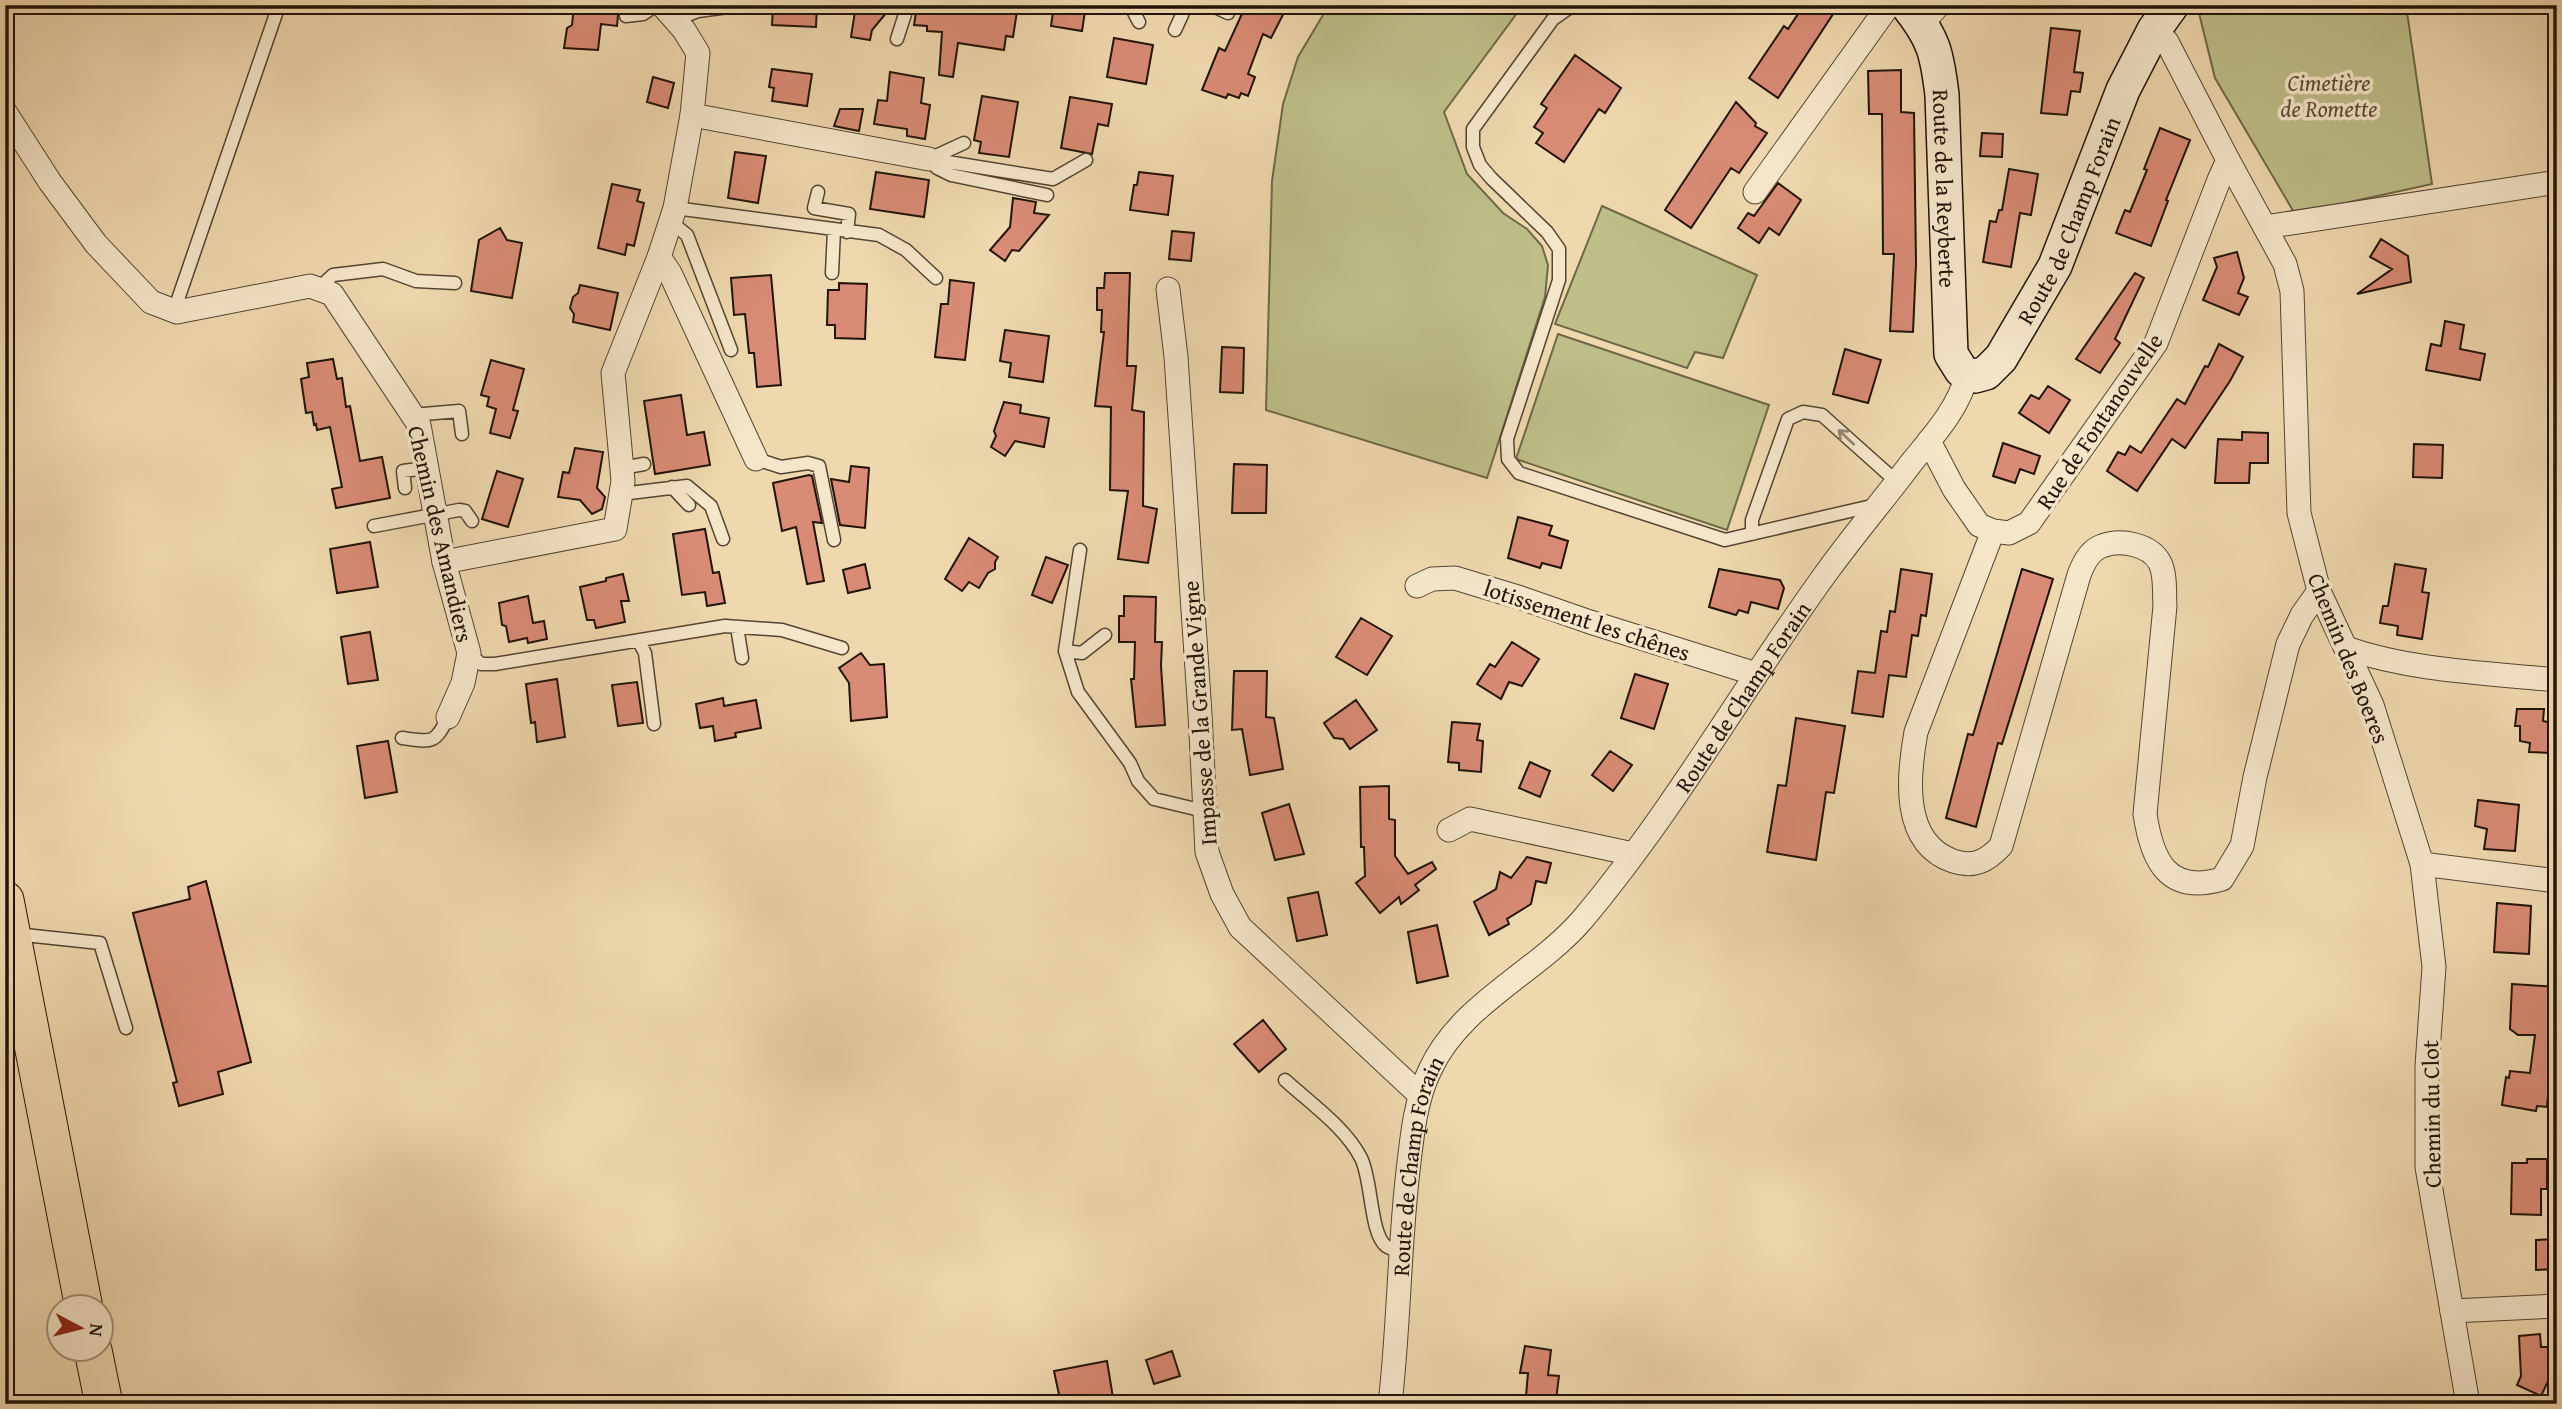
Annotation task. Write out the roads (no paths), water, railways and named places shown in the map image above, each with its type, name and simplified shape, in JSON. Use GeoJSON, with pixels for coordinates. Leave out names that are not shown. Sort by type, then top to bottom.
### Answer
{"type":"FeatureCollection","features":[{"type":"Feature","properties":{"kind":"main road","name":"Route de la Reyberte"},"geometry":{"type":"LineString","coordinates":[[1923,11],[1934,46],[1942,95],[1951,354],[1956,365],[1967,375]]}},
{"type":"Feature","properties":{"kind":"main road","name":"Route de Champ Forain"},"geometry":{"type":"LineString","coordinates":[[1967,375],[1982,375],[1993,366],[2038,298],[2068,233],[2123,90],[2163,18]]}},
{"type":"Feature","properties":{"kind":"main road"},"geometry":{"type":"LineString","coordinates":[[9,917],[82,1294]]}},
{"type":"Feature","properties":{"kind":"main road"},"geometry":{"type":"LineString","coordinates":[[96,1364],[104,1404]]}},
{"type":"Feature","properties":{"kind":"street"},"geometry":{"type":"LineString","coordinates":[[1755,192],[1889,5]]}},
{"type":"Feature","properties":{"kind":"street"},"geometry":{"type":"LineString","coordinates":[[444,562],[615,529],[621,494],[633,466],[613,373],[673,215],[692,115],[698,53],[684,30],[668,13]]}},
{"type":"Feature","properties":{"kind":"street"},"geometry":{"type":"LineString","coordinates":[[2163,18],[2167,42],[2228,160]]}},
{"type":"Feature","properties":{"kind":"street"},"geometry":{"type":"LineString","coordinates":[[5,113],[50,182],[96,244],[152,302],[174,311],[310,286],[318,289]]}},
{"type":"Feature","properties":{"kind":"street"},"geometry":{"type":"LineString","coordinates":[[692,115],[929,159]]}},
{"type":"Feature","properties":{"kind":"street","name":"Chemin des Boeres"},"geometry":{"type":"LineString","coordinates":[[2228,160],[2285,264],[2292,291],[2299,513],[2319,591],[2372,705],[2422,864]]}},
{"type":"Feature","properties":{"kind":"street","name":"Rue de Fontanouvelle"},"geometry":{"type":"LineString","coordinates":[[1993,531],[2009,533],[2029,523],[2155,343],[2228,160]]}},
{"type":"Feature","properties":{"kind":"street"},"geometry":{"type":"LineString","coordinates":[[2265,227],[2557,182]]}},
{"type":"Feature","properties":{"kind":"street"},"geometry":{"type":"LineString","coordinates":[[659,257],[670,273],[756,459]]}},
{"type":"Feature","properties":{"kind":"street","name":"Chemin des Amandiers"},"geometry":{"type":"LineString","coordinates":[[318,289],[332,294],[419,425],[444,562],[469,653],[463,683],[448,716]]}},
{"type":"Feature","properties":{"kind":"street","name":"Impasse de la Grande Vigne"},"geometry":{"type":"LineString","coordinates":[[1168,289],[1176,357],[1207,852],[1222,894],[1240,926],[1420,1095]]}},
{"type":"Feature","properties":{"kind":"street","name":"Route de Champ Forain"},"geometry":{"type":"LineString","coordinates":[[1390,1404],[1413,1129],[1420,1095],[1430,1068],[1450,1038],[1477,1010],[1580,922],[1633,854],[1832,565],[1929,441],[1962,394],[1967,375]]}},
{"type":"Feature","properties":{"kind":"street"},"geometry":{"type":"LineString","coordinates":[[1929,441],[1954,489],[1979,525],[1993,531],[1916,732],[1911,757],[1910,796],[1916,823],[1924,841],[1940,856],[1957,863],[1975,864],[1989,859],[2001,846],[2085,559],[2100,546],[2128,544],[2151,552],[2161,564],[2164,582],[2165,606],[2145,814],[2149,841],[2157,861],[2169,873],[2190,883],[2207,883],[2222,879],[2242,846],[2255,777],[2288,644],[2302,615],[2319,591]]}},
{"type":"Feature","properties":{"kind":"street","name":"lotissement les chênes"},"geometry":{"type":"LineString","coordinates":[[1417,586],[1432,579],[1455,578],[1756,674]]}},
{"type":"Feature","properties":{"kind":"street"},"geometry":{"type":"LineString","coordinates":[[2346,648],[2372,657],[2455,670],[2557,680]]}},
{"type":"Feature","properties":{"kind":"street"},"geometry":{"type":"LineString","coordinates":[[1449,830],[1470,819],[1633,854]]}},
{"type":"Feature","properties":{"kind":"street"},"geometry":{"type":"LineString","coordinates":[[2422,864],[2556,880],[2557,873]]}},
{"type":"Feature","properties":{"kind":"street","name":"Chemin du Clot"},"geometry":{"type":"LineString","coordinates":[[2422,864],[2434,967],[2427,1066],[2427,1167],[2468,1404]]}},
{"type":"Feature","properties":{"kind":"street"},"geometry":{"type":"LineString","coordinates":[[2452,1311],[2557,1306]]}},
{"type":"Feature","properties":{"kind":"lane"},"geometry":{"type":"LineString","coordinates":[[174,311],[279,5]]}},
{"type":"Feature","properties":{"kind":"lane"},"geometry":{"type":"LineString","coordinates":[[626,16],[643,15],[656,5]]}},
{"type":"Feature","properties":{"kind":"lane"},"geometry":{"type":"LineString","coordinates":[[668,13],[743,5]]}},
{"type":"Feature","properties":{"kind":"lane"},"geometry":{"type":"LineString","coordinates":[[897,39],[908,5]]}},
{"type":"Feature","properties":{"kind":"lane"},"geometry":{"type":"LineString","coordinates":[[1130,5],[1139,22]]}},
{"type":"Feature","properties":{"kind":"lane"},"geometry":{"type":"LineString","coordinates":[[1175,30],[1183,5]]}},
{"type":"Feature","properties":{"kind":"lane"},"geometry":{"type":"LineString","coordinates":[[1211,5],[1228,13]]}},
{"type":"Feature","properties":{"kind":"lane"},"geometry":{"type":"LineString","coordinates":[[1570,7],[1553,19],[1473,129],[1473,147],[1480,165],[1547,232],[1559,249],[1559,280],[1507,439],[1508,458],[1520,473],[1725,540],[1880,504]]}},
{"type":"Feature","properties":{"kind":"lane"},"geometry":{"type":"LineString","coordinates":[[929,159],[964,143]]}},
{"type":"Feature","properties":{"kind":"lane"},"geometry":{"type":"LineString","coordinates":[[929,159],[1053,179],[1086,160]]}},
{"type":"Feature","properties":{"kind":"lane"},"geometry":{"type":"LineString","coordinates":[[929,159],[937,168],[951,175],[1047,195]]}},
{"type":"Feature","properties":{"kind":"lane"},"geometry":{"type":"LineString","coordinates":[[818,192],[814,208],[849,214],[841,231],[832,274]]}},
{"type":"Feature","properties":{"kind":"lane"},"geometry":{"type":"LineString","coordinates":[[673,215],[879,235],[906,250],[936,278]]}},
{"type":"Feature","properties":{"kind":"lane"},"geometry":{"type":"LineString","coordinates":[[673,215],[687,235],[731,350]]}},
{"type":"Feature","properties":{"kind":"lane"},"geometry":{"type":"LineString","coordinates":[[318,289],[333,275],[383,269],[416,281],[455,283]]}},
{"type":"Feature","properties":{"kind":"lane"},"geometry":{"type":"LineString","coordinates":[[412,415],[459,411],[462,434]]}},
{"type":"Feature","properties":{"kind":"lane"},"geometry":{"type":"LineString","coordinates":[[1752,534],[1752,520],[1788,419],[1802,412],[1822,415],[1897,482]]}},
{"type":"Feature","properties":{"kind":"lane"},"geometry":{"type":"LineString","coordinates":[[756,459],[781,467],[808,463],[819,466],[834,540]]}},
{"type":"Feature","properties":{"kind":"lane"},"geometry":{"type":"LineString","coordinates":[[405,488],[403,471],[427,468]]}},
{"type":"Feature","properties":{"kind":"lane"},"geometry":{"type":"LineString","coordinates":[[621,494],[687,485],[711,506],[723,539]]}},
{"type":"Feature","properties":{"kind":"lane"},"geometry":{"type":"LineString","coordinates":[[673,487],[689,505]]}},
{"type":"Feature","properties":{"kind":"lane"},"geometry":{"type":"LineString","coordinates":[[374,526],[465,511],[472,522]]}},
{"type":"Feature","properties":{"kind":"lane"},"geometry":{"type":"LineString","coordinates":[[1080,550],[1065,651],[1077,692],[1130,763],[1138,781],[1154,799],[1204,811]]}},
{"type":"Feature","properties":{"kind":"lane"},"geometry":{"type":"LineString","coordinates":[[469,653],[481,664],[495,664],[725,626],[782,630],[842,648]]}},
{"type":"Feature","properties":{"kind":"lane"},"geometry":{"type":"LineString","coordinates":[[737,627],[742,658]]}},
{"type":"Feature","properties":{"kind":"lane"},"geometry":{"type":"LineString","coordinates":[[1065,651],[1082,653],[1105,635]]}},
{"type":"Feature","properties":{"kind":"lane"},"geometry":{"type":"LineString","coordinates":[[639,642],[645,653],[653,724]]}},
{"type":"Feature","properties":{"kind":"lane"},"geometry":{"type":"LineString","coordinates":[[402,738],[429,741],[439,736],[448,716]]}},
{"type":"Feature","properties":{"kind":"lane"},"geometry":{"type":"LineString","coordinates":[[9,917],[100,943],[126,1028]]}},
{"type":"Feature","properties":{"kind":"lane"},"geometry":{"type":"LineString","coordinates":[[1285,1080],[1342,1133],[1361,1157],[1369,1181],[1378,1233],[1385,1246],[1401,1252]]}},
{"type":"Feature","properties":{"kind":"park label","name":"Cimetière de Romette"},"geometry":{"type":"Point","coordinates":[2329,95]}}]}
